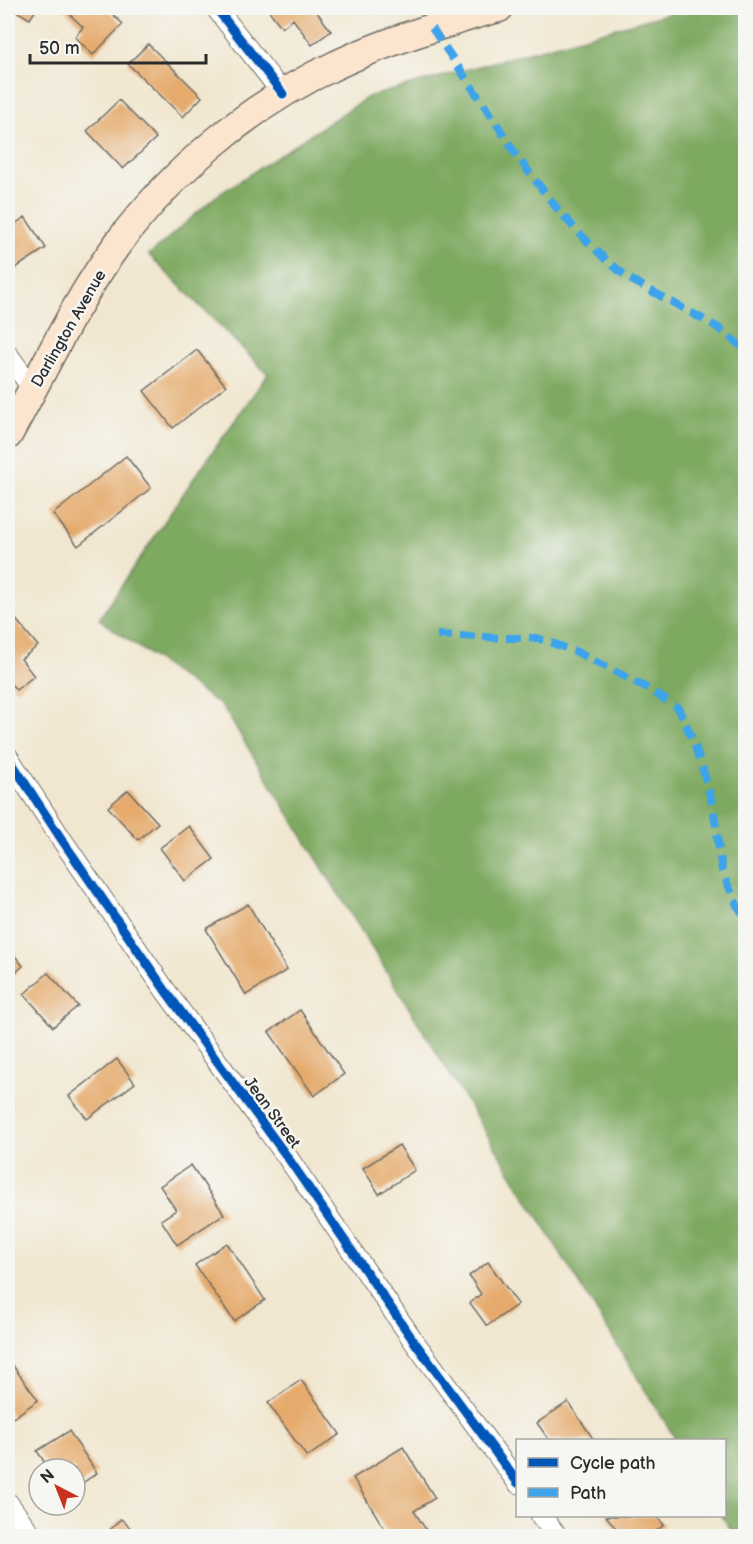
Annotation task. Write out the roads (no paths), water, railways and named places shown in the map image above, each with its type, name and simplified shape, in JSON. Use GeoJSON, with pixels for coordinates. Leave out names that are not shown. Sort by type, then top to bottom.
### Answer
{"type":"FeatureCollection","features":[{"type":"Feature","properties":{"kind":"main road","name":"Darlington Avenue"},"geometry":{"type":"LineString","coordinates":[[8,435],[84,293],[126,234],[160,194],[205,151],[254,112],[335,65],[393,41],[499,8]]}},
{"type":"Feature","properties":{"kind":"street"},"geometry":{"type":"LineString","coordinates":[[216,8],[283,94]]}},
{"type":"Feature","properties":{"kind":"street"},"geometry":{"type":"LineString","coordinates":[[8,356],[33,389]]}},
{"type":"Feature","properties":{"kind":"street","name":"Jean Street"},"geometry":{"type":"LineString","coordinates":[[8,757],[165,990],[288,1158],[413,1340],[516,1480]]}},
{"type":"Feature","properties":{"kind":"street"},"geometry":{"type":"LineString","coordinates":[[8,1503],[32,1536]]}},
{"type":"Feature","properties":{"kind":"street"},"geometry":{"type":"LineString","coordinates":[[543,1517],[557,1536]]}}]}
